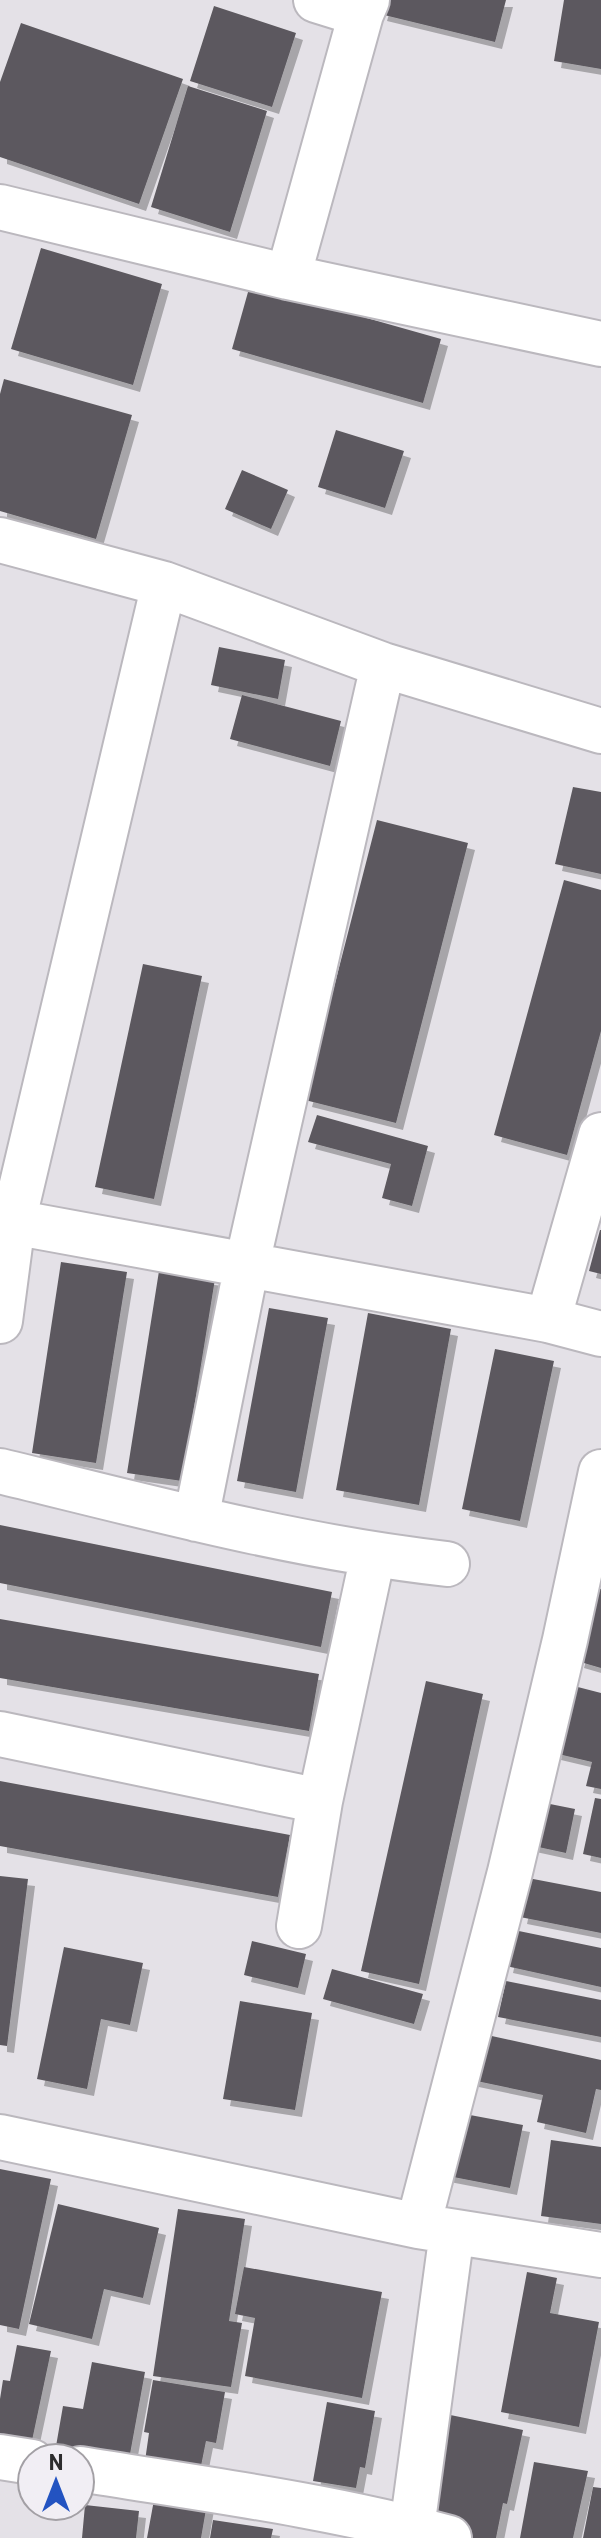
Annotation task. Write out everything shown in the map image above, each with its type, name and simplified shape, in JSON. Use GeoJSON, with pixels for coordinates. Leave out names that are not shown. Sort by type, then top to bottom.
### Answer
{"type":"FeatureCollection","features":[{"type":"Feature","properties":{"kind":"street"},"geometry":{"type":"LineString","coordinates":[[288,277],[364,7],[316,0]]}},
{"type":"Feature","properties":{"kind":"street"},"geometry":{"type":"LineString","coordinates":[[0,207],[288,277],[601,344]]}},
{"type":"Feature","properties":{"kind":"street"},"geometry":{"type":"LineString","coordinates":[[0,540],[164,584],[383,665],[601,731]]}},
{"type":"Feature","properties":{"kind":"street"},"geometry":{"type":"LineString","coordinates":[[0,1321],[13,1222],[164,584]]}},
{"type":"Feature","properties":{"kind":"street"},"geometry":{"type":"LineString","coordinates":[[196,1519],[247,1264],[383,665]]}},
{"type":"Feature","properties":{"kind":"street"},"geometry":{"type":"LineString","coordinates":[[548,1320],[601,1135]]}},
{"type":"Feature","properties":{"kind":"street"},"geometry":{"type":"LineString","coordinates":[[13,1222],[548,1320],[601,1334]]}},
{"type":"Feature","properties":{"kind":"street"},"geometry":{"type":"LineString","coordinates":[[0,1471],[196,1519],[373,1555],[447,1564]]}},
{"type":"Feature","properties":{"kind":"street"},"geometry":{"type":"LineString","coordinates":[[96,2472],[262,2498],[430,2533],[435,2229],[514,1856],[601,1472]]}},
{"type":"Feature","properties":{"kind":"street"},"geometry":{"type":"LineString","coordinates":[[299,1926],[320,1801],[373,1555]]}},
{"type":"Feature","properties":{"kind":"street"},"geometry":{"type":"LineString","coordinates":[[0,1734],[320,1801]]}},
{"type":"Feature","properties":{"kind":"street"},"geometry":{"type":"LineString","coordinates":[[0,2137],[435,2229],[601,2255]]}},
{"type":"Feature","properties":{"kind":"building"},"geometry":{"type":"Polygon","coordinates":[[[384,0],[506,0],[495,42],[380,14],[384,0]]]}},
{"type":"Feature","properties":{"kind":"building"},"geometry":{"type":"Polygon","coordinates":[[[564,0],[601,0],[601,69],[554,61],[564,0]]]}},
{"type":"Feature","properties":{"kind":"building"},"geometry":{"type":"Polygon","coordinates":[[[214,6],[296,33],[272,107],[190,81],[214,6]]]}},
{"type":"Feature","properties":{"kind":"building"},"geometry":{"type":"Polygon","coordinates":[[[21,23],[183,79],[139,204],[0,157],[0,82],[21,23]]]}},
{"type":"Feature","properties":{"kind":"building"},"geometry":{"type":"Polygon","coordinates":[[[188,86],[267,111],[230,232],[151,207],[188,86]]]}},
{"type":"Feature","properties":{"kind":"building"},"geometry":{"type":"Polygon","coordinates":[[[41,248],[162,284],[133,385],[11,349],[41,248]]]}},
{"type":"Feature","properties":{"kind":"building"},"geometry":{"type":"Polygon","coordinates":[[[250,285],[441,339],[423,403],[232,349],[250,285]]]}},
{"type":"Feature","properties":{"kind":"building"},"geometry":{"type":"Polygon","coordinates":[[[4,379],[132,415],[96,539],[0,511],[0,394],[4,379]]]}},
{"type":"Feature","properties":{"kind":"building"},"geometry":{"type":"Polygon","coordinates":[[[336,430],[404,451],[385,508],[318,487],[336,430]]]}},
{"type":"Feature","properties":{"kind":"building"},"geometry":{"type":"Polygon","coordinates":[[[242,470],[288,490],[271,529],[225,509],[242,470]]]}},
{"type":"Feature","properties":{"kind":"building"},"geometry":{"type":"Polygon","coordinates":[[[219,647],[285,660],[278,699],[211,685],[219,647]]]}},
{"type":"Feature","properties":{"kind":"building"},"geometry":{"type":"Polygon","coordinates":[[[242,695],[341,721],[330,766],[230,739],[242,695]]]}},
{"type":"Feature","properties":{"kind":"building"},"geometry":{"type":"Polygon","coordinates":[[[573,787],[601,792],[601,874],[555,864],[573,787]]]}},
{"type":"Feature","properties":{"kind":"building"},"geometry":{"type":"Polygon","coordinates":[[[377,820],[468,843],[396,1123],[305,1100],[377,820]]]}},
{"type":"Feature","properties":{"kind":"building"},"geometry":{"type":"Polygon","coordinates":[[[564,880],[601,890],[601,1031],[567,1155],[494,1135],[564,880]]]}},
{"type":"Feature","properties":{"kind":"building"},"geometry":{"type":"Polygon","coordinates":[[[143,964],[202,976],[154,1199],[95,1187],[143,964]]]}},
{"type":"Feature","properties":{"kind":"building"},"geometry":{"type":"Polygon","coordinates":[[[317,1115],[428,1146],[412,1206],[382,1198],[391,1164],[308,1142],[317,1115]]]}},
{"type":"Feature","properties":{"kind":"building"},"geometry":{"type":"Polygon","coordinates":[[[601,1230],[601,1274],[589,1271],[601,1230]]]}},
{"type":"Feature","properties":{"kind":"building"},"geometry":{"type":"Polygon","coordinates":[[[61,1262],[127,1272],[96,1463],[32,1453],[61,1262]]]}},
{"type":"Feature","properties":{"kind":"building"},"geometry":{"type":"Polygon","coordinates":[[[159,1271],[215,1279],[182,1481],[127,1473],[159,1271]]]}},
{"type":"Feature","properties":{"kind":"building"},"geometry":{"type":"Polygon","coordinates":[[[269,1308],[328,1318],[296,1492],[237,1481],[269,1308]]]}},
{"type":"Feature","properties":{"kind":"building"},"geometry":{"type":"Polygon","coordinates":[[[368,1313],[451,1329],[419,1505],[336,1490],[368,1313]]]}},
{"type":"Feature","properties":{"kind":"building"},"geometry":{"type":"Polygon","coordinates":[[[495,1349],[554,1361],[520,1521],[462,1509],[495,1349]]]}},
{"type":"Feature","properties":{"kind":"building"},"geometry":{"type":"Polygon","coordinates":[[[0,1525],[332,1592],[321,1647],[0,1583],[0,1525]]]}},
{"type":"Feature","properties":{"kind":"building"},"geometry":{"type":"Polygon","coordinates":[[[597,1588],[601,1589],[601,1668],[577,1661],[597,1588]]]}},
{"type":"Feature","properties":{"kind":"building"},"geometry":{"type":"Polygon","coordinates":[[[0,1619],[319,1674],[309,1731],[0,1678],[0,1619]]]}},
{"type":"Feature","properties":{"kind":"building"},"geometry":{"type":"Polygon","coordinates":[[[426,1681],[483,1694],[419,1984],[361,1971],[426,1681]]]}},
{"type":"Feature","properties":{"kind":"building"},"geometry":{"type":"Polygon","coordinates":[[[570,1685],[601,1693],[601,1789],[586,1786],[592,1762],[554,1753],[570,1685]]]}},
{"type":"Feature","properties":{"kind":"building"},"geometry":{"type":"Polygon","coordinates":[[[0,1781],[290,1835],[278,1897],[0,1846],[0,1781]]]}},
{"type":"Feature","properties":{"kind":"building"},"geometry":{"type":"Polygon","coordinates":[[[515,1797],[575,1809],[566,1853],[506,1840],[515,1797]]]}},
{"type":"Feature","properties":{"kind":"building"},"geometry":{"type":"Polygon","coordinates":[[[595,1798],[601,1799],[601,1858],[583,1854],[595,1798]]]}},
{"type":"Feature","properties":{"kind":"building"},"geometry":{"type":"Polygon","coordinates":[[[0,1876],[28,1879],[7,2046],[0,2045],[0,1876]]]}},
{"type":"Feature","properties":{"kind":"building"},"geometry":{"type":"Polygon","coordinates":[[[528,1878],[601,1892],[601,1933],[520,1917],[528,1878]]]}},
{"type":"Feature","properties":{"kind":"building"},"geometry":{"type":"Polygon","coordinates":[[[514,1930],[601,1948],[601,1987],[506,1966],[514,1930]]]}},
{"type":"Feature","properties":{"kind":"building"},"geometry":{"type":"Polygon","coordinates":[[[252,1941],[306,1954],[298,1988],[244,1975],[252,1941]]]}},
{"type":"Feature","properties":{"kind":"building"},"geometry":{"type":"Polygon","coordinates":[[[64,1947],[143,1963],[130,2025],[101,2019],[87,2089],[37,2079],[64,1947]]]}},
{"type":"Feature","properties":{"kind":"building"},"geometry":{"type":"Polygon","coordinates":[[[332,1969],[423,1994],[414,2024],[323,1999],[332,1969]]]}},
{"type":"Feature","properties":{"kind":"building"},"geometry":{"type":"Polygon","coordinates":[[[506,1981],[601,2000],[601,2037],[498,2017],[506,1981]]]}},
{"type":"Feature","properties":{"kind":"building"},"geometry":{"type":"Polygon","coordinates":[[[240,2001],[312,2013],[295,2110],[223,2099],[240,2001]]]}},
{"type":"Feature","properties":{"kind":"building"},"geometry":{"type":"Polygon","coordinates":[[[478,2033],[601,2060],[601,2090],[596,2089],[586,2133],[537,2122],[543,2095],[467,2079],[478,2033]]]}},
{"type":"Feature","properties":{"kind":"building"},"geometry":{"type":"Polygon","coordinates":[[[454,2112],[523,2125],[510,2188],[443,2175],[454,2112]]]}},
{"type":"Feature","properties":{"kind":"building"},"geometry":{"type":"Polygon","coordinates":[[[551,2140],[601,2147],[601,2224],[541,2216],[551,2140]]]}},
{"type":"Feature","properties":{"kind":"building"},"geometry":{"type":"Polygon","coordinates":[[[0,2169],[51,2179],[19,2329],[0,2325],[0,2169]]]}},
{"type":"Feature","properties":{"kind":"building"},"geometry":{"type":"Polygon","coordinates":[[[58,2204],[159,2228],[143,2298],[104,2289],[92,2339],[29,2324],[58,2204]]]}},
{"type":"Feature","properties":{"kind":"building"},"geometry":{"type":"Polygon","coordinates":[[[178,2209],[245,2219],[229,2321],[242,2323],[231,2387],[153,2376],[178,2209]]]}},
{"type":"Feature","properties":{"kind":"building"},"geometry":{"type":"Polygon","coordinates":[[[244,2267],[382,2292],[362,2398],[245,2376],[255,2318],[235,2314],[244,2267]]]}},
{"type":"Feature","properties":{"kind":"building"},"geometry":{"type":"Polygon","coordinates":[[[527,2272],[557,2278],[550,2313],[599,2322],[579,2427],[501,2412],[527,2272]]]}},
{"type":"Feature","properties":{"kind":"building"},"geometry":{"type":"Polygon","coordinates":[[[17,2345],[51,2351],[32,2442],[16,2442],[16,2448],[0,2445],[0,2399],[3,2380],[10,2381],[17,2345]]]}},
{"type":"Feature","properties":{"kind":"building"},"geometry":{"type":"Polygon","coordinates":[[[92,2362],[145,2372],[128,2465],[96,2459],[96,2442],[57,2442],[63,2406],[83,2409],[92,2362]]]}},
{"type":"Feature","properties":{"kind":"building"},"geometry":{"type":"Polygon","coordinates":[[[153,2380],[225,2392],[216,2443],[206,2441],[200,2471],[145,2461],[149,2433],[144,2432],[153,2380]]]}},
{"type":"Feature","properties":{"kind":"building"},"geometry":{"type":"Polygon","coordinates":[[[327,2402],[375,2411],[365,2468],[360,2467],[356,2488],[313,2481],[327,2402]]]}},
{"type":"Feature","properties":{"kind":"building"},"geometry":{"type":"Polygon","coordinates":[[[426,2410],[523,2430],[507,2504],[503,2503],[496,2538],[443,2538],[407,2530],[426,2410]]]}},
{"type":"Feature","properties":{"kind":"building"},"geometry":{"type":"Polygon","coordinates":[[[534,2462],[588,2471],[573,2538],[520,2538],[534,2462]]]}},
{"type":"Feature","properties":{"kind":"building"},"geometry":{"type":"Polygon","coordinates":[[[593,2487],[601,2488],[601,2538],[583,2538],[593,2487]]]}},
{"type":"Feature","properties":{"kind":"building"},"geometry":{"type":"Polygon","coordinates":[[[156,2489],[208,2498],[201,2538],[147,2538],[156,2489]]]}},
{"type":"Feature","properties":{"kind":"building"},"geometry":{"type":"Polygon","coordinates":[[[96,2506],[139,2511],[136,2538],[82,2538],[83,2522],[96,2522],[96,2506]]]}},
{"type":"Feature","properties":{"kind":"building"},"geometry":{"type":"Polygon","coordinates":[[[213,2520],[273,2529],[271,2538],[210,2538],[213,2520]]]}}]}
